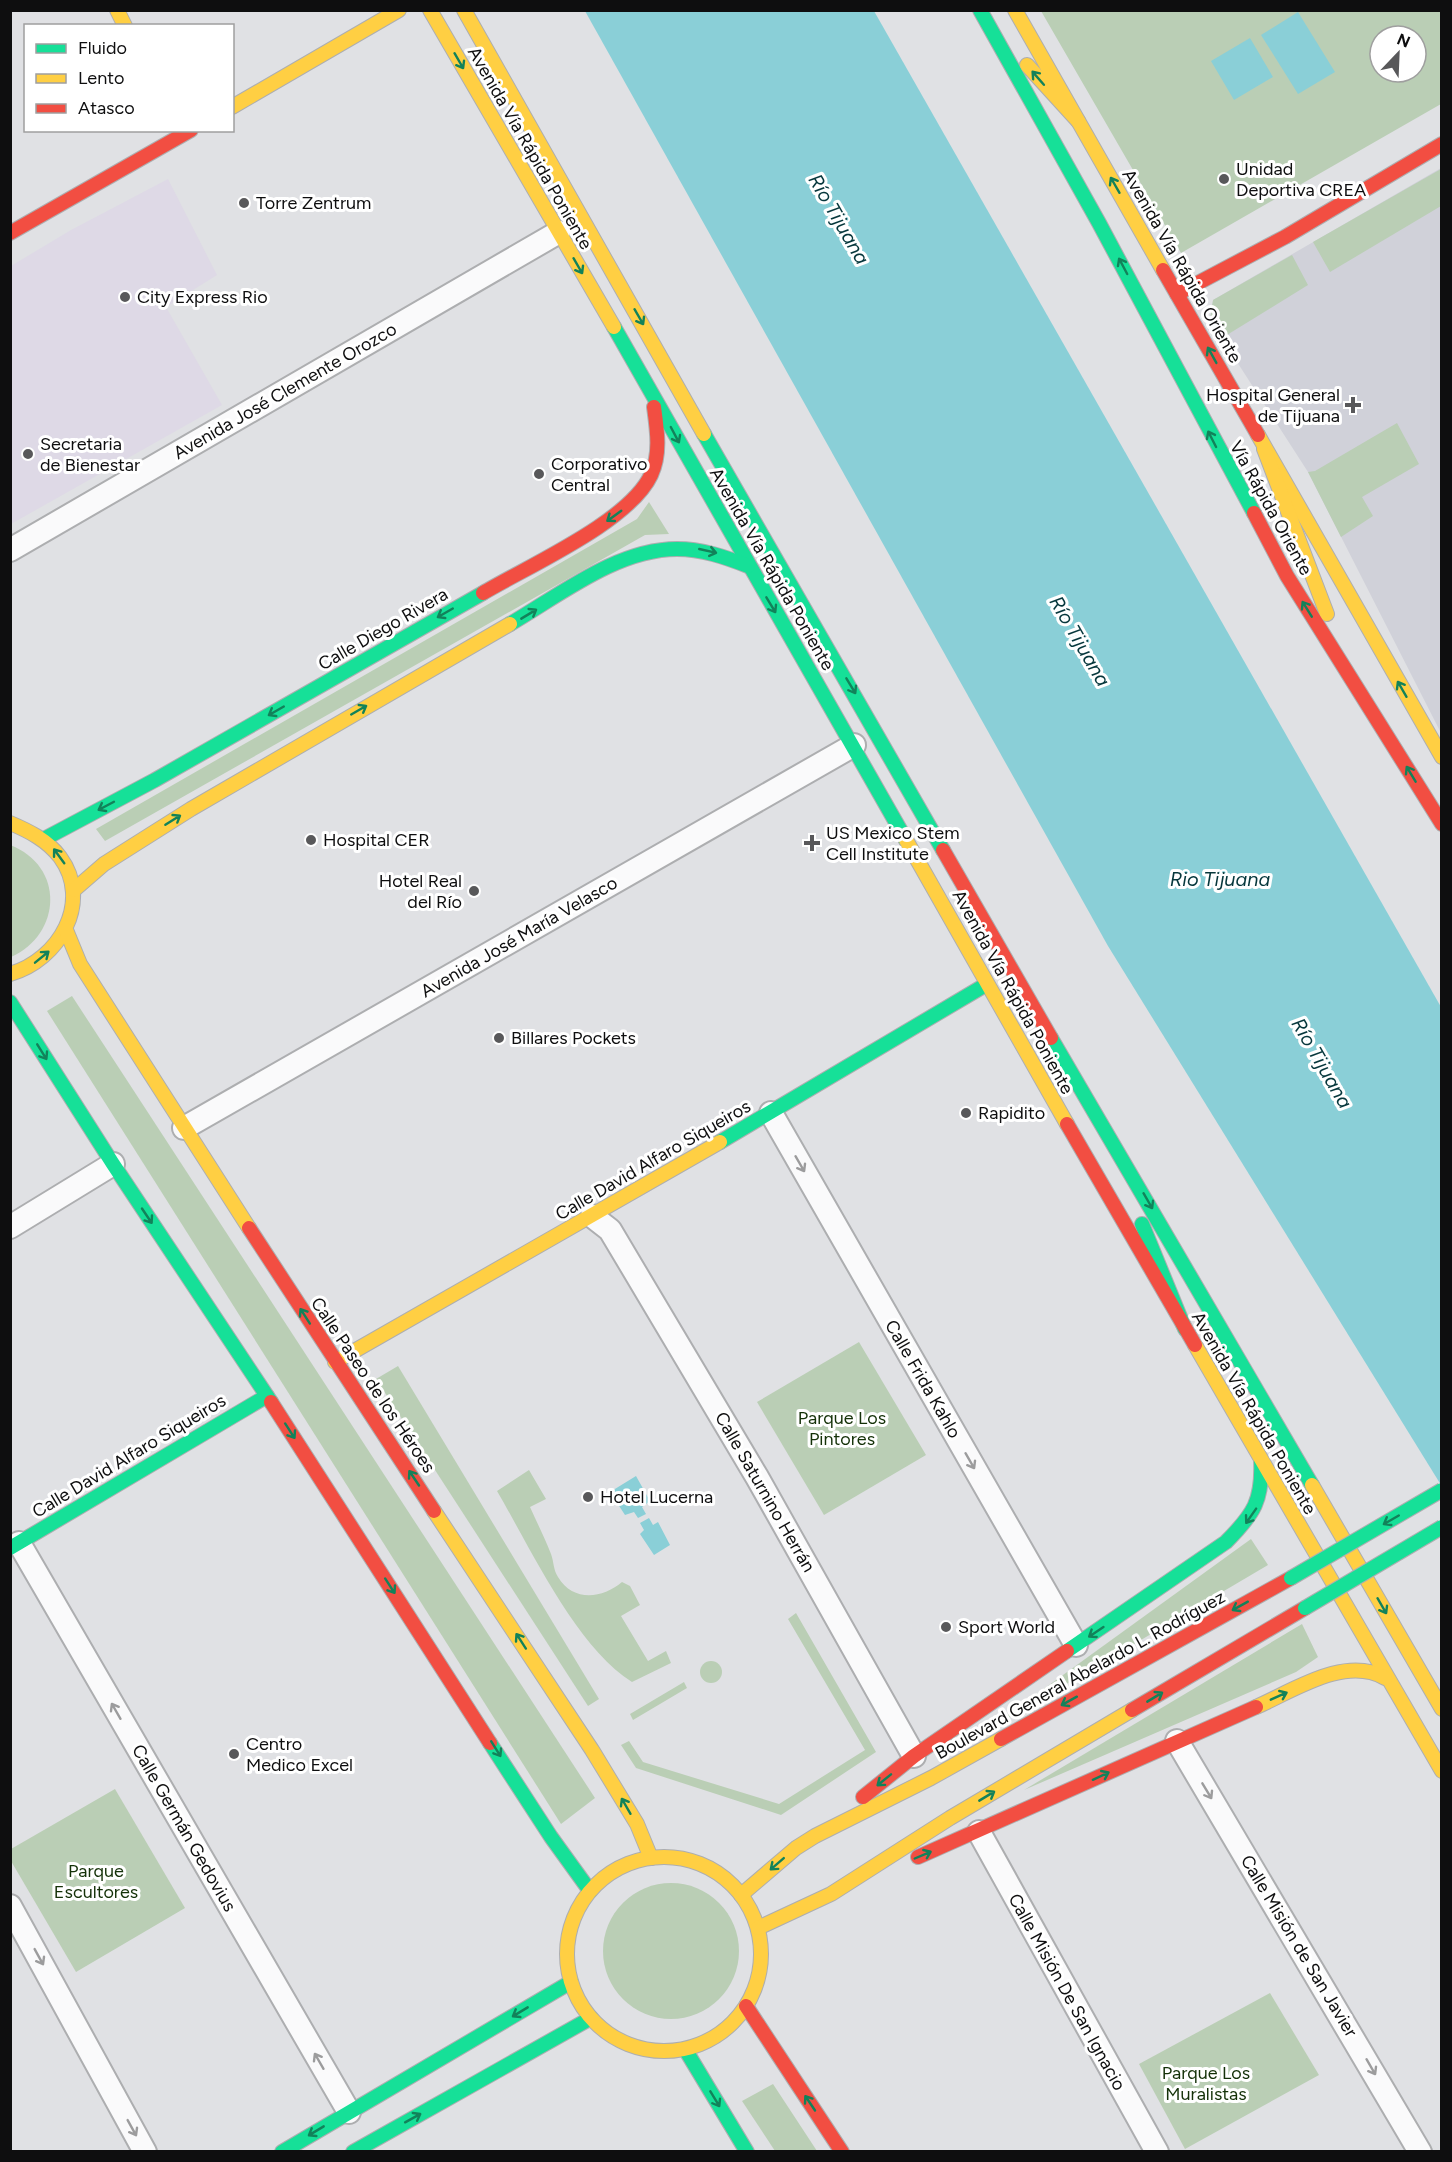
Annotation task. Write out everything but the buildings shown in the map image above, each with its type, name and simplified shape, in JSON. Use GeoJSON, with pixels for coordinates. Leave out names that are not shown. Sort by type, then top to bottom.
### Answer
{"type":"FeatureCollection","features":[{"type":"Feature","properties":{"kind":"main road"},"geometry":{"type":"LineString","coordinates":[[117,10],[124,24]]}},
{"type":"Feature","properties":{"kind":"main road"},"geometry":{"type":"LineString","coordinates":[[234,105],[399,10]]}},
{"type":"Feature","properties":{"kind":"main road","name":"Avenida Vía Rápida Poniente"},"geometry":{"type":"LineString","coordinates":[[430,10],[651,391],[748,566],[854,746],[987,984],[1385,1678],[1442,1771]]}},
{"type":"Feature","properties":{"kind":"main road","name":"Avenida Vía Rápida Poniente"},"geometry":{"type":"LineString","coordinates":[[464,10],[795,593],[860,700],[1004,957],[1442,1709]]}},
{"type":"Feature","properties":{"kind":"main road"},"geometry":{"type":"LineString","coordinates":[[982,10],[1010,46],[1078,121]]}},
{"type":"Feature","properties":{"kind":"main road","name":"Vía Rápida Oriente"},"geometry":{"type":"LineString","coordinates":[[982,10],[1100,223],[1287,576],[1442,824]]}},
{"type":"Feature","properties":{"kind":"main road","name":"Avenida Vía Rápida Oriente"},"geometry":{"type":"LineString","coordinates":[[1016,10],[1264,449],[1442,757]]}},
{"type":"Feature","properties":{"kind":"main road"},"geometry":{"type":"LineString","coordinates":[[10,233],[186,132]]}},
{"type":"Feature","properties":{"kind":"main road"},"geometry":{"type":"LineString","coordinates":[[1178,294],[1285,237],[1442,144]]}},
{"type":"Feature","properties":{"kind":"main road","name":"Calle Diego Rivera"},"geometry":{"type":"LineString","coordinates":[[44,839],[155,780],[606,522],[636,499],[654,470],[658,440],[651,391]]}},
{"type":"Feature","properties":{"kind":"main road"},"geometry":{"type":"LineString","coordinates":[[1264,449],[1351,680]]}},
{"type":"Feature","properties":{"kind":"main road"},"geometry":{"type":"LineString","coordinates":[[74,890],[104,864],[218,792],[625,559],[662,549],[696,548],[717,553],[748,566]]}},
{"type":"Feature","properties":{"kind":"main road"},"geometry":{"type":"LineString","coordinates":[[10,823],[30,830],[44,839],[58,854],[69,872],[74,890],[72,919],[66,930],[37,962],[10,974]]}},
{"type":"Feature","properties":{"kind":"main road","name":"Calle Paseo de los Héroes"},"geometry":{"type":"LineString","coordinates":[[66,930],[80,964],[184,1128],[335,1362],[411,1473],[592,1750],[637,1824],[651,1858]]}},
{"type":"Feature","properties":{"kind":"main road","name":"Calle David Alfaro Siqueiros"},"geometry":{"type":"LineString","coordinates":[[335,1362],[771,1113],[987,984]]}},
{"type":"Feature","properties":{"kind":"main road"},"geometry":{"type":"LineString","coordinates":[[10,1002],[112,1164],[267,1396],[551,1837],[590,1891]]}},
{"type":"Feature","properties":{"kind":"main road"},"geometry":{"type":"LineString","coordinates":[[1102,1122],[1185,1329]]}},
{"type":"Feature","properties":{"kind":"main road","name":"Calle David Alfaro Siqueiros"},"geometry":{"type":"LineString","coordinates":[[15,1546],[267,1396]]}},
{"type":"Feature","properties":{"kind":"main road"},"geometry":{"type":"LineString","coordinates":[[815,1836],[914,1756],[1226,1542],[1252,1516],[1263,1481],[1261,1460]]}},
{"type":"Feature","properties":{"kind":"main road","name":"Boulevard General Abelardo L. Rodríguez"},"geometry":{"type":"LineString","coordinates":[[741,1895],[796,1848],[815,1836],[931,1778],[1291,1578],[1442,1490]]}},
{"type":"Feature","properties":{"kind":"main road"},"geometry":{"type":"LineString","coordinates":[[831,1894],[950,1818],[1442,1527]]}},
{"type":"Feature","properties":{"kind":"main road"},"geometry":{"type":"LineString","coordinates":[[758,1928],[1331,1674],[1353,1668],[1372,1670],[1385,1678]]}},
{"type":"Feature","properties":{"kind":"main road"},"geometry":{"type":"LineString","coordinates":[[651,1858],[676,1858],[701,1865],[723,1877],[741,1895],[758,1928],[760,1968],[756,1988],[746,2006],[720,2034],[685,2049],[659,2051],[633,2046],[610,2035],[591,2018],[579,2001],[571,1982],[567,1958],[569,1934],[577,1911],[590,1891],[607,1876],[628,1864],[651,1858]]}},
{"type":"Feature","properties":{"kind":"main road"},"geometry":{"type":"LineString","coordinates":[[282,2151],[571,1982]]}},
{"type":"Feature","properties":{"kind":"main road"},"geometry":{"type":"LineString","coordinates":[[746,2006],[842,2151]]}},
{"type":"Feature","properties":{"kind":"main road"},"geometry":{"type":"LineString","coordinates":[[353,2151],[591,2018]]}},
{"type":"Feature","properties":{"kind":"main road"},"geometry":{"type":"LineString","coordinates":[[685,2049],[747,2151]]}},
{"type":"Feature","properties":{"kind":"street","name":"Avenida José Clemente Orozco"},"geometry":{"type":"LineString","coordinates":[[10,550],[558,232]]}},
{"type":"Feature","properties":{"kind":"street","name":"Avenida José María Velasco"},"geometry":{"type":"LineString","coordinates":[[184,1128],[854,746]]}},
{"type":"Feature","properties":{"kind":"street","name":"Calle Frida Kahlo"},"geometry":{"type":"LineString","coordinates":[[771,1113],[1076,1645]]}},
{"type":"Feature","properties":{"kind":"street"},"geometry":{"type":"LineString","coordinates":[[10,1227],[112,1164]]}},
{"type":"Feature","properties":{"kind":"street","name":"Calle Saturnino Herrán"},"geometry":{"type":"LineString","coordinates":[[599,1212],[731,1431],[914,1756]]}},
{"type":"Feature","properties":{"kind":"street","name":"Calle Germán Gedovius"},"geometry":{"type":"LineString","coordinates":[[15,1546],[349,2112]]}},
{"type":"Feature","properties":{"kind":"street","name":"Calle Misión de San Javier"},"geometry":{"type":"LineString","coordinates":[[1177,1741],[1420,2151]]}},
{"type":"Feature","properties":{"kind":"street","name":"Calle Misión De San Ignacio"},"geometry":{"type":"LineString","coordinates":[[979,1832],[1157,2151]]}},
{"type":"Feature","properties":{"kind":"street"},"geometry":{"type":"LineString","coordinates":[[10,1906],[145,2151]]}},
{"type":"Feature","properties":{"kind":"shaded area","name":"Hospital General de Tijuana"},"geometry":{"type":"Polygon","coordinates":[[[1441,168],[1441,733],[1308,472],[1210,320],[1213,300],[1441,168]]]}},
{"type":"Feature","properties":{"kind":"shaded area"},"geometry":{"type":"Polygon","coordinates":[[[168,179],[217,275],[166,307],[222,405],[11,524],[11,266],[71,230],[168,179]]]}},
{"type":"Feature","properties":{"kind":"green space","name":"Unidad Deportiva CREA"},"geometry":{"type":"Polygon","coordinates":[[[1041,11],[1441,11],[1441,104],[1181,253],[1041,11]]]}},
{"type":"Feature","properties":{"kind":"green space"},"geometry":{"type":"Polygon","coordinates":[[[1441,169],[1441,206],[1330,272],[1313,242],[1441,169]]]}},
{"type":"Feature","properties":{"kind":"green space"},"geometry":{"type":"Polygon","coordinates":[[[1292,255],[1308,285],[1222,338],[1210,320],[1213,300],[1292,255]]]}},
{"type":"Feature","properties":{"kind":"green space"},"geometry":{"type":"Polygon","coordinates":[[[1397,423],[1419,464],[1362,497],[1373,516],[1341,537],[1308,472],[1315,471],[1397,423]]]}},
{"type":"Feature","properties":{"kind":"green space"},"geometry":{"type":"Polygon","coordinates":[[[649,502],[669,534],[645,535],[105,841],[96,829],[637,519],[649,502]]]}},
{"type":"Feature","properties":{"kind":"green space"},"geometry":{"type":"Polygon","coordinates":[[[10,845],[28,855],[41,868],[48,884],[50,900],[48,917],[40,933],[28,946],[11,957],[10,845]]]}},
{"type":"Feature","properties":{"kind":"green space"},"geometry":{"type":"Polygon","coordinates":[[[72,996],[595,1798],[561,1824],[47,1011],[72,996]]]}},
{"type":"Feature","properties":{"kind":"green space","name":"Parque Los Pintores"},"geometry":{"type":"Polygon","coordinates":[[[859,1342],[926,1455],[824,1515],[757,1402],[859,1342]]]}},
{"type":"Feature","properties":{"kind":"green space"},"geometry":{"type":"Polygon","coordinates":[[[398,1366],[599,1699],[588,1706],[376,1379],[398,1366]]]}},
{"type":"Feature","properties":{"kind":"green space"},"geometry":{"type":"Polygon","coordinates":[[[529,1470],[546,1499],[530,1507],[549,1548],[558,1577],[572,1591],[588,1595],[606,1592],[622,1582],[630,1586],[640,1605],[621,1616],[648,1661],[666,1651],[671,1663],[632,1682],[592,1646],[556,1595],[497,1491],[529,1470]]]}},
{"type":"Feature","properties":{"kind":"green space"},"geometry":{"type":"Polygon","coordinates":[[[1251,1539],[1268,1565],[980,1735],[1251,1539]]]}},
{"type":"Feature","properties":{"kind":"green space"},"geometry":{"type":"Polygon","coordinates":[[[796,1613],[876,1752],[781,1815],[636,1768],[621,1745],[629,1741],[643,1762],[779,1804],[865,1750],[788,1619],[796,1613]]]}},
{"type":"Feature","properties":{"kind":"green space"},"geometry":{"type":"Polygon","coordinates":[[[1302,1624],[1318,1657],[1296,1672],[1024,1790],[1302,1624]]]}},
{"type":"Feature","properties":{"kind":"green space"},"geometry":{"type":"Polygon","coordinates":[[[711,1661],[719,1664],[722,1672],[719,1680],[711,1683],[703,1680],[700,1672],[703,1664],[711,1661]]]}},
{"type":"Feature","properties":{"kind":"green space"},"geometry":{"type":"Polygon","coordinates":[[[684,1682],[687,1688],[633,1720],[630,1714],[684,1682]]]}},
{"type":"Feature","properties":{"kind":"green space","name":"Parque Escultores"},"geometry":{"type":"Polygon","coordinates":[[[115,1789],[185,1908],[76,1972],[11,1861],[11,1849],[115,1789]]]}},
{"type":"Feature","properties":{"kind":"green space"},"geometry":{"type":"Polygon","coordinates":[[[671,1883],[697,1888],[709,1894],[719,1903],[728,1913],[734,1925],[739,1951],[734,1977],[728,1989],[719,1999],[709,2008],[697,2014],[671,2019],[645,2014],[633,2008],[623,1999],[614,1989],[608,1977],[603,1951],[608,1925],[614,1913],[623,1903],[633,1894],[645,1888],[671,1883]]]}},
{"type":"Feature","properties":{"kind":"green space","name":"Parque Los Muralistas"},"geometry":{"type":"Polygon","coordinates":[[[1270,1993],[1319,2075],[1185,2149],[1139,2064],[1270,1993]]]}},
{"type":"Feature","properties":{"kind":"green space"},"geometry":{"type":"Polygon","coordinates":[[[773,2084],[817,2151],[775,2151],[742,2101],[773,2084]]]}},
{"type":"Feature","properties":{"kind":"water","name":"Rio Tijuana"},"geometry":{"type":"Polygon","coordinates":[[[585,11],[874,11],[1441,1007],[1441,1485],[1108,946],[585,11]]]}},
{"type":"Feature","properties":{"kind":"water"},"geometry":{"type":"Polygon","coordinates":[[[1298,12],[1335,72],[1298,94],[1261,35],[1298,12]]]}},
{"type":"Feature","properties":{"kind":"water"},"geometry":{"type":"Polygon","coordinates":[[[1250,38],[1273,77],[1234,100],[1211,61],[1250,38]]]}},
{"type":"Feature","properties":{"kind":"water"},"geometry":{"type":"Polygon","coordinates":[[[636,1476],[650,1501],[642,1507],[646,1514],[638,1518],[634,1512],[625,1515],[610,1492],[636,1476]]]}},
{"type":"Feature","properties":{"kind":"water"},"geometry":{"type":"Polygon","coordinates":[[[649,1518],[653,1525],[658,1522],[670,1545],[654,1555],[640,1534],[644,1530],[640,1523],[649,1518]]]}},
{"type":"Feature","properties":{"kind":"traffic: fast"},"geometry":{"type":"LineString","coordinates":[[980,10],[1099,223],[1254,513]]}},
{"type":"Feature","properties":{"kind":"traffic: fast"},"geometry":{"type":"LineString","coordinates":[[614,327],[906,840]]}},
{"type":"Feature","properties":{"kind":"traffic: fast"},"geometry":{"type":"LineString","coordinates":[[704,434],[943,850]]}},
{"type":"Feature","properties":{"kind":"traffic: fast"},"geometry":{"type":"LineString","coordinates":[[510,624],[611,565],[655,551],[695,550],[748,566]]}},
{"type":"Feature","properties":{"kind":"traffic: fast"},"geometry":{"type":"LineString","coordinates":[[44,839],[155,780],[483,593]]}},
{"type":"Feature","properties":{"kind":"traffic: fast"},"geometry":{"type":"LineString","coordinates":[[720,1142],[987,984]]}},
{"type":"Feature","properties":{"kind":"traffic: fast"},"geometry":{"type":"LineString","coordinates":[[10,1002],[113,1164],[271,1402]]}},
{"type":"Feature","properties":{"kind":"traffic: fast"},"geometry":{"type":"LineString","coordinates":[[1051,1038],[1312,1485]]}},
{"type":"Feature","properties":{"kind":"traffic: fast"},"geometry":{"type":"LineString","coordinates":[[1142,1224],[1185,1329]]}},
{"type":"Feature","properties":{"kind":"traffic: fast"},"geometry":{"type":"LineString","coordinates":[[10,1548],[267,1396]]}},
{"type":"Feature","properties":{"kind":"traffic: fast"},"geometry":{"type":"LineString","coordinates":[[1067,1651],[1226,1542],[1244,1523],[1255,1506],[1260,1486],[1261,1460]]}},
{"type":"Feature","properties":{"kind":"traffic: fast"},"geometry":{"type":"LineString","coordinates":[[1291,1578],[1442,1490]]}},
{"type":"Feature","properties":{"kind":"traffic: fast"},"geometry":{"type":"LineString","coordinates":[[1305,1608],[1442,1527]]}},
{"type":"Feature","properties":{"kind":"traffic: fast"},"geometry":{"type":"LineString","coordinates":[[490,1743],[551,1837],[590,1891]]}},
{"type":"Feature","properties":{"kind":"traffic: fast"},"geometry":{"type":"LineString","coordinates":[[282,2152],[571,1982]]}},
{"type":"Feature","properties":{"kind":"traffic: fast"},"geometry":{"type":"LineString","coordinates":[[353,2152],[591,2018]]}},
{"type":"Feature","properties":{"kind":"traffic: fast"},"geometry":{"type":"LineString","coordinates":[[685,2049],[747,2152]]}},
{"type":"Feature","properties":{"kind":"traffic: slow"},"geometry":{"type":"LineString","coordinates":[[117,10],[124,24]]}},
{"type":"Feature","properties":{"kind":"traffic: slow"},"geometry":{"type":"LineString","coordinates":[[234,106],[399,10]]}},
{"type":"Feature","properties":{"kind":"traffic: slow"},"geometry":{"type":"LineString","coordinates":[[430,10],[614,327]]}},
{"type":"Feature","properties":{"kind":"traffic: slow"},"geometry":{"type":"LineString","coordinates":[[464,10],[704,434]]}},
{"type":"Feature","properties":{"kind":"traffic: slow"},"geometry":{"type":"LineString","coordinates":[[1015,10],[1163,270]]}},
{"type":"Feature","properties":{"kind":"traffic: slow"},"geometry":{"type":"LineString","coordinates":[[1027,65],[1078,121]]}},
{"type":"Feature","properties":{"kind":"traffic: slow"},"geometry":{"type":"LineString","coordinates":[[1258,435],[1442,757]]}},
{"type":"Feature","properties":{"kind":"traffic: slow"},"geometry":{"type":"LineString","coordinates":[[1264,449],[1327,614]]}},
{"type":"Feature","properties":{"kind":"traffic: slow"},"geometry":{"type":"LineString","coordinates":[[74,890],[104,864],[191,809],[510,624]]}},
{"type":"Feature","properties":{"kind":"traffic: slow"},"geometry":{"type":"LineString","coordinates":[[10,823],[37,837],[55,851],[69,874],[73,892],[72,910],[66,927],[56,943],[28,967],[10,974]]}},
{"type":"Feature","properties":{"kind":"traffic: slow"},"geometry":{"type":"LineString","coordinates":[[906,840],[1067,1124]]}},
{"type":"Feature","properties":{"kind":"traffic: slow"},"geometry":{"type":"LineString","coordinates":[[66,930],[80,964],[249,1228]]}},
{"type":"Feature","properties":{"kind":"traffic: slow"},"geometry":{"type":"LineString","coordinates":[[335,1362],[720,1142]]}},
{"type":"Feature","properties":{"kind":"traffic: slow"},"geometry":{"type":"LineString","coordinates":[[1195,1345],[1442,1771]]}},
{"type":"Feature","properties":{"kind":"traffic: slow"},"geometry":{"type":"LineString","coordinates":[[1312,1485],[1442,1709]]}},
{"type":"Feature","properties":{"kind":"traffic: slow"},"geometry":{"type":"LineString","coordinates":[[434,1511],[592,1750],[637,1824],[651,1858]]}},
{"type":"Feature","properties":{"kind":"traffic: slow"},"geometry":{"type":"LineString","coordinates":[[1256,1707],[1319,1678],[1336,1673],[1369,1672],[1385,1678]]}},
{"type":"Feature","properties":{"kind":"traffic: slow"},"geometry":{"type":"LineString","coordinates":[[758,1928],[831,1894],[950,1818],[1132,1710]]}},
{"type":"Feature","properties":{"kind":"traffic: slow"},"geometry":{"type":"LineString","coordinates":[[741,1895],[796,1848],[815,1836],[931,1778],[1001,1739]]}},
{"type":"Feature","properties":{"kind":"traffic: slow"},"geometry":{"type":"LineString","coordinates":[[664,1857],[683,1859],[710,1869],[725,1879],[739,1893],[753,1917],[759,1935],[761,1954],[759,1973],[749,2000],[739,2015],[725,2029],[701,2043],[683,2049],[664,2051],[645,2049],[618,2039],[603,2029],[589,2015],[575,1991],[569,1973],[567,1954],[569,1935],[579,1908],[589,1893],[603,1879],[627,1865],[645,1859],[664,1857]]}},
{"type":"Feature","properties":{"kind":"traffic: jam"},"geometry":{"type":"LineString","coordinates":[[10,233],[187,132]]}},
{"type":"Feature","properties":{"kind":"traffic: jam"},"geometry":{"type":"LineString","coordinates":[[1177,294],[1285,237],[1442,144]]}},
{"type":"Feature","properties":{"kind":"traffic: jam"},"geometry":{"type":"LineString","coordinates":[[1163,270],[1258,435]]}},
{"type":"Feature","properties":{"kind":"traffic: jam"},"geometry":{"type":"LineString","coordinates":[[483,593],[600,526],[639,492],[651,475],[656,459],[654,407]]}},
{"type":"Feature","properties":{"kind":"traffic: jam"},"geometry":{"type":"LineString","coordinates":[[1254,513],[1287,576],[1442,824]]}},
{"type":"Feature","properties":{"kind":"traffic: jam"},"geometry":{"type":"LineString","coordinates":[[943,850],[1051,1038]]}},
{"type":"Feature","properties":{"kind":"traffic: jam"},"geometry":{"type":"LineString","coordinates":[[1067,1124],[1195,1345]]}},
{"type":"Feature","properties":{"kind":"traffic: jam"},"geometry":{"type":"LineString","coordinates":[[249,1228],[434,1511]]}},
{"type":"Feature","properties":{"kind":"traffic: jam"},"geometry":{"type":"LineString","coordinates":[[271,1402],[490,1743]]}},
{"type":"Feature","properties":{"kind":"traffic: jam"},"geometry":{"type":"LineString","coordinates":[[1001,1739],[1291,1578]]}},
{"type":"Feature","properties":{"kind":"traffic: jam"},"geometry":{"type":"LineString","coordinates":[[1132,1710],[1305,1608]]}},
{"type":"Feature","properties":{"kind":"traffic: jam"},"geometry":{"type":"LineString","coordinates":[[863,1797],[914,1756],[1067,1651]]}},
{"type":"Feature","properties":{"kind":"traffic: jam"},"geometry":{"type":"LineString","coordinates":[[918,1857],[1256,1707]]}},
{"type":"Feature","properties":{"kind":"traffic: jam"},"geometry":{"type":"LineString","coordinates":[[746,2006],[842,2152]]}},
{"type":"Feature","properties":{"kind":"place","name":"Unidad Deportiva CREA"},"geometry":{"type":"Point","coordinates":[1224,179]}},
{"type":"Feature","properties":{"kind":"place","name":"Torre Zentrum"},"geometry":{"type":"Point","coordinates":[244,203]}},
{"type":"Feature","properties":{"kind":"place","name":"City Express Rio"},"geometry":{"type":"Point","coordinates":[125,297]}},
{"type":"Feature","properties":{"kind":"place","name":"Hospital General de Tijuana"},"geometry":{"type":"Point","coordinates":[1353,405]}},
{"type":"Feature","properties":{"kind":"place","name":"Secretaria de Bienestar"},"geometry":{"type":"Point","coordinates":[28,454]}},
{"type":"Feature","properties":{"kind":"place","name":"Corporativo Central"},"geometry":{"type":"Point","coordinates":[539,474]}},
{"type":"Feature","properties":{"kind":"place","name":"Hospital CER"},"geometry":{"type":"Point","coordinates":[311,840]}},
{"type":"Feature","properties":{"kind":"place","name":"US Mexico Stem Cell Institute"},"geometry":{"type":"Point","coordinates":[812,843]}},
{"type":"Feature","properties":{"kind":"place","name":"Hotel Real del Río"},"geometry":{"type":"Point","coordinates":[474,891]}},
{"type":"Feature","properties":{"kind":"place","name":"Billares Pockets"},"geometry":{"type":"Point","coordinates":[499,1038]}},
{"type":"Feature","properties":{"kind":"place","name":"Rapidito"},"geometry":{"type":"Point","coordinates":[966,1113]}},
{"type":"Feature","properties":{"kind":"place","name":"Hotel Lucerna"},"geometry":{"type":"Point","coordinates":[588,1497]}},
{"type":"Feature","properties":{"kind":"place","name":"Sport World"},"geometry":{"type":"Point","coordinates":[946,1627]}},
{"type":"Feature","properties":{"kind":"place","name":"Centro Medico Excel"},"geometry":{"type":"Point","coordinates":[234,1754]}},
{"type":"Feature","properties":{"kind":"water label","name":"Río Tijuana"},"geometry":{"type":"Point","coordinates":[839,219]}},
{"type":"Feature","properties":{"kind":"water label","name":"Río Tijuana"},"geometry":{"type":"Point","coordinates":[1080,641]}},
{"type":"Feature","properties":{"kind":"water label","name":"Río Tijuana"},"geometry":{"type":"Point","coordinates":[1322,1063]}}]}
